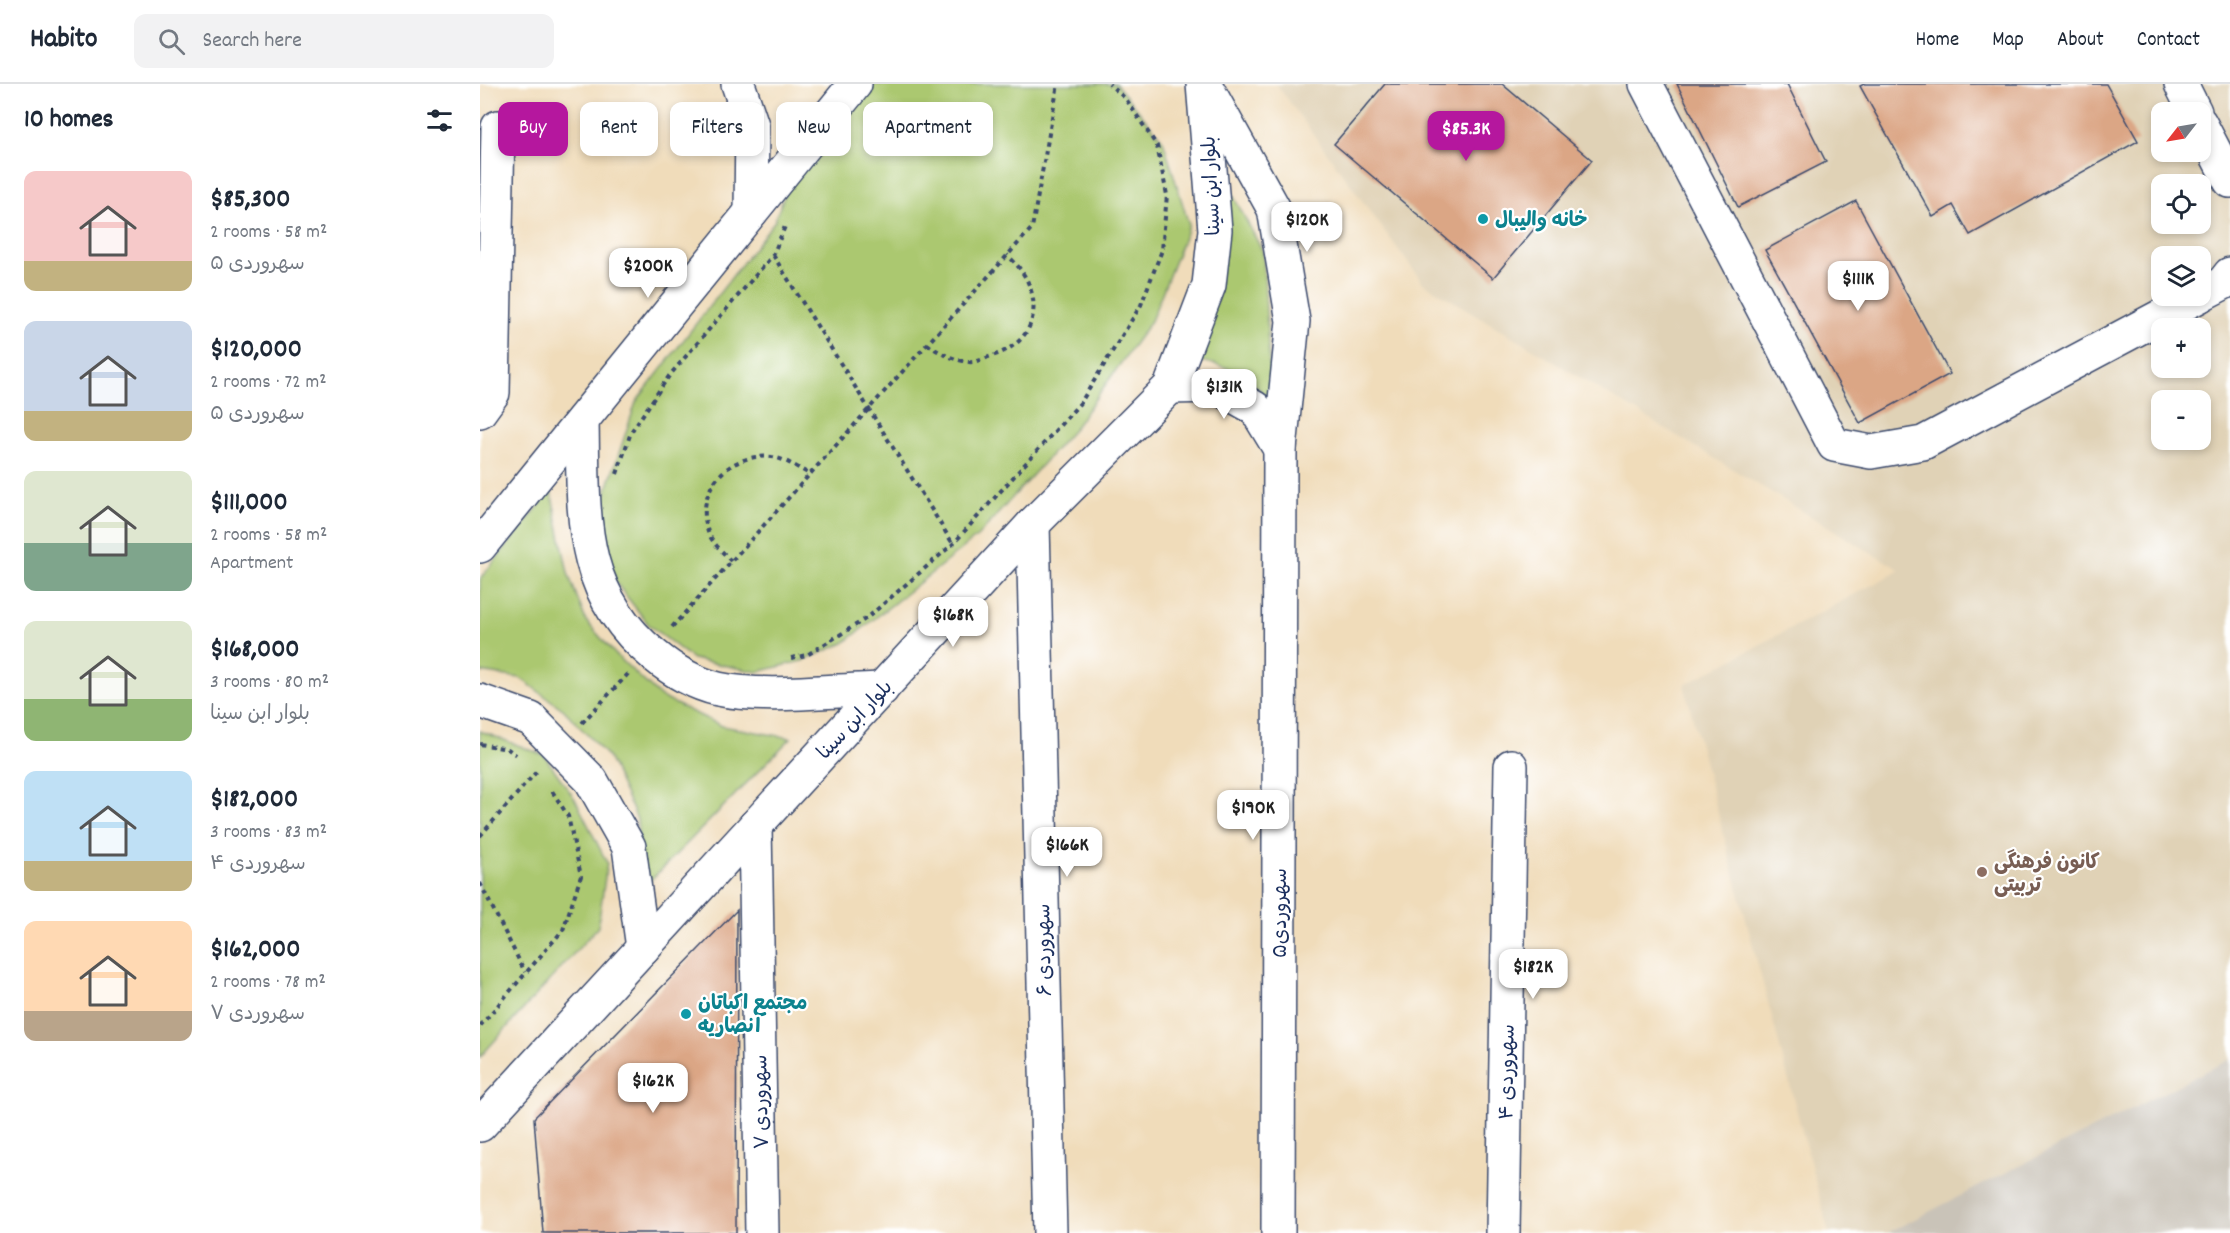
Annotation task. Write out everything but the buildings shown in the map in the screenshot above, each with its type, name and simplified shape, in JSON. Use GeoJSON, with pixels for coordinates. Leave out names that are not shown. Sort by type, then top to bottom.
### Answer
{"type":"FeatureCollection","features":[{"type":"Feature","properties":{"kind":"street"},"geometry":{"type":"LineString","coordinates":[[738,84],[752,125],[751,212]]}},
{"type":"Feature","properties":{"kind":"street"},"geometry":{"type":"LineString","coordinates":[[480,546],[855,84]]}},
{"type":"Feature","properties":{"kind":"street","name":"بلوار ابن سینا"},"geometry":{"type":"LineString","coordinates":[[480,1125],[1033,524],[1170,387],[1209,285],[1215,230],[1204,84]]}},
{"type":"Feature","properties":{"kind":"street","name":"سهروردی۵"},"geometry":{"type":"LineString","coordinates":[[1204,84],[1274,209],[1293,321],[1280,448],[1278,1233]]}},
{"type":"Feature","properties":{"kind":"street"},"geometry":{"type":"LineString","coordinates":[[1646,84],[1834,445],[1871,453],[1923,443],[2179,306]]}},
{"type":"Feature","properties":{"kind":"street"},"geometry":{"type":"LineString","coordinates":[[2181,84],[2190,102]]}},
{"type":"Feature","properties":{"kind":"street"},"geometry":{"type":"LineString","coordinates":[[480,411],[493,393],[498,127]]}},
{"type":"Feature","properties":{"kind":"street"},"geometry":{"type":"LineString","coordinates":[[2211,144],[2230,181]]}},
{"type":"Feature","properties":{"kind":"street"},"geometry":{"type":"LineString","coordinates":[[2211,289],[2223,283],[2230,274]]}},
{"type":"Feature","properties":{"kind":"street"},"geometry":{"type":"LineString","coordinates":[[1170,387],[1216,386],[1255,408],[1280,448]]}},
{"type":"Feature","properties":{"kind":"street"},"geometry":{"type":"LineString","coordinates":[[582,421],[586,535],[594,575],[632,637],[690,680],[718,689],[751,692],[882,688]]}},
{"type":"Feature","properties":{"kind":"street","name":"سهروردی ۶"},"geometry":{"type":"LineString","coordinates":[[1033,524],[1050,1233]]}},
{"type":"Feature","properties":{"kind":"street"},"geometry":{"type":"LineString","coordinates":[[480,702],[531,720],[549,758],[591,780],[629,847],[643,948]]}},
{"type":"Feature","properties":{"kind":"street","name":"سهروردی ۴"},"geometry":{"type":"LineString","coordinates":[[1503,1233],[1511,766]]}},
{"type":"Feature","properties":{"kind":"street","name":"سهروردی ۷"},"geometry":{"type":"LineString","coordinates":[[755,826],[762,1233]]}},
{"type":"Feature","properties":{"kind":"path"},"geometry":{"type":"LineString","coordinates":[[480,836],[549,758],[650,652],[1032,228],[1058,84]]}},
{"type":"Feature","properties":{"kind":"path"},"geometry":{"type":"LineString","coordinates":[[787,658],[807,655],[867,618],[953,544],[1082,402],[1141,305],[1162,250],[1167,195],[1157,146],[1126,99],[1109,84]]}},
{"type":"Feature","properties":{"kind":"path"},"geometry":{"type":"LineString","coordinates":[[616,478],[631,432],[669,376],[772,255],[953,544]]}},
{"type":"Feature","properties":{"kind":"path"},"geometry":{"type":"LineString","coordinates":[[927,344],[945,356],[972,362],[1005,352],[1027,334],[1035,309],[1030,283],[1018,265],[1007,255]]}},
{"type":"Feature","properties":{"kind":"path"},"geometry":{"type":"LineString","coordinates":[[731,561],[709,535],[703,508],[716,477],[741,460],[773,457],[810,474]]}},
{"type":"Feature","properties":{"kind":"path"},"geometry":{"type":"LineString","coordinates":[[480,744],[508,749],[523,759]]}},
{"type":"Feature","properties":{"kind":"path"},"geometry":{"type":"LineString","coordinates":[[531,764],[549,758]]}},
{"type":"Feature","properties":{"kind":"path"},"geometry":{"type":"LineString","coordinates":[[544,779],[549,758]]}},
{"type":"Feature","properties":{"kind":"path"},"geometry":{"type":"LineString","coordinates":[[480,1026],[563,930],[581,876],[568,816],[550,788]]}},
{"type":"Feature","properties":{"kind":"path"},"geometry":{"type":"LineString","coordinates":[[480,883],[525,972]]}},
{"type":"Feature","properties":{"kind":"shaded area"},"geometry":{"type":"Polygon","coordinates":[[[1276,84],[2230,84],[2230,1059],[1887,1233],[1829,1233],[1684,685],[1900,570],[1423,283],[1276,84]]]}},
{"type":"Feature","properties":{"kind":"shaded area"},"geometry":{"type":"Polygon","coordinates":[[[2230,1059],[2230,1233],[1887,1233],[2230,1059]]]}},
{"type":"Feature","properties":{"kind":"green space"},"geometry":{"type":"Polygon","coordinates":[[[868,84],[1116,84],[1163,140],[1189,225],[1151,321],[1073,430],[978,536],[844,643],[802,661],[757,672],[693,659],[649,625],[616,583],[599,513],[636,402],[774,222],[792,176],[809,156],[851,156],[851,105],[868,84]]]}},
{"type":"Feature","properties":{"kind":"green space"},"geometry":{"type":"Polygon","coordinates":[[[1225,180],[1263,252],[1271,402],[1254,384],[1236,372],[1192,360],[1225,180]]]}},
{"type":"Feature","properties":{"kind":"green space"},"geometry":{"type":"Polygon","coordinates":[[[551,491],[568,573],[586,621],[616,655],[661,697],[722,726],[791,738],[642,889],[637,819],[608,757],[564,710],[520,678],[480,672],[480,579],[551,491]]]}},
{"type":"Feature","properties":{"kind":"green space"},"geometry":{"type":"Polygon","coordinates":[[[480,731],[544,755],[575,799],[607,863],[598,927],[480,1057],[480,731]]]}},
{"type":"Feature","properties":{"kind":"place","name":"خانه والیبال"},"geometry":{"type":"Point","coordinates":[1483,219]}},
{"type":"Feature","properties":{"kind":"place","name":"کانون فرهنگی تربیتی"},"geometry":{"type":"Point","coordinates":[1982,872]}},
{"type":"Feature","properties":{"kind":"place","name":"مجتمع اکباتان انصاریه"},"geometry":{"type":"Point","coordinates":[686,1014]}}]}
